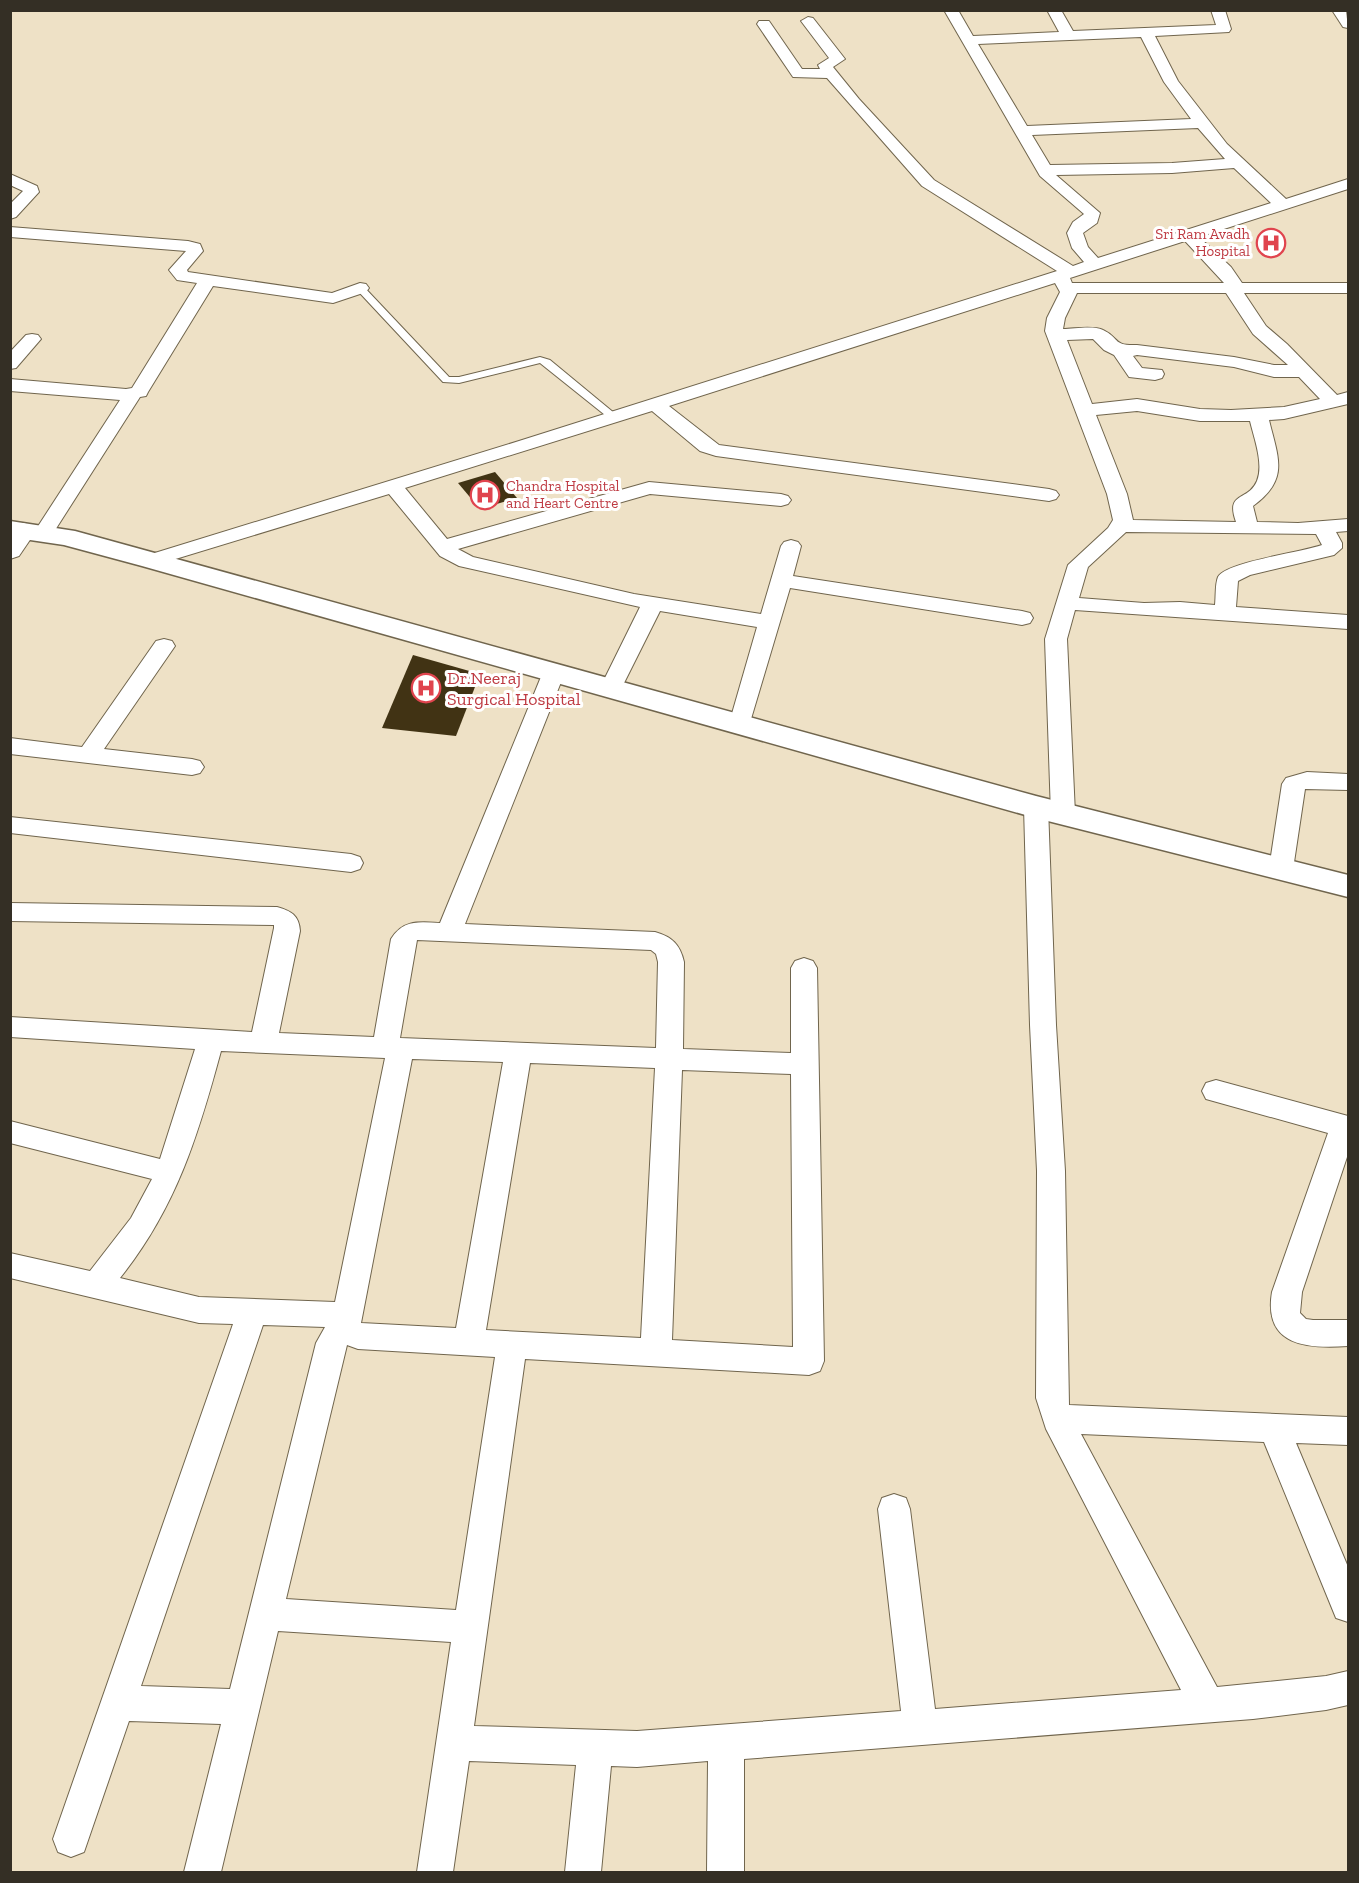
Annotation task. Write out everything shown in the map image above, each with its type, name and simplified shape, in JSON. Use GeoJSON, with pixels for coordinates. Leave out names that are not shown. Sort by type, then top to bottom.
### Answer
{"type":"FeatureCollection","features":[{"type":"Feature","properties":{"kind":"main road"},"geometry":{"type":"LineString","coordinates":[[22,536],[66,537],[1050,810],[1348,886]]}},
{"type":"Feature","properties":{"kind":"street"},"geometry":{"type":"LineString","coordinates":[[951,10],[1048,177],[1092,213],[1091,219],[1079,226],[1075,233],[1080,248],[1095,265]]}},
{"type":"Feature","properties":{"kind":"street"},"geometry":{"type":"LineString","coordinates":[[1054,10],[1069,36]]}},
{"type":"Feature","properties":{"kind":"street"},"geometry":{"type":"LineString","coordinates":[[970,40],[1224,29],[1218,10]]}},
{"type":"Feature","properties":{"kind":"street"},"geometry":{"type":"LineString","coordinates":[[808,21],[838,59],[825,65],[831,74],[927,183],[1066,279],[1134,286],[1234,289],[1348,288]]}},
{"type":"Feature","properties":{"kind":"street"},"geometry":{"type":"LineString","coordinates":[[764,24],[798,74],[831,74]]}},
{"type":"Feature","properties":{"kind":"street"},"geometry":{"type":"LineString","coordinates":[[1146,33],[1171,82],[1203,123],[1236,162],[1283,205]]}},
{"type":"Feature","properties":{"kind":"street"},"geometry":{"type":"LineString","coordinates":[[1021,131],[1203,123]]}},
{"type":"Feature","properties":{"kind":"street"},"geometry":{"type":"LineString","coordinates":[[1044,170],[1172,168],[1236,162]]}},
{"type":"Feature","properties":{"kind":"street"},"geometry":{"type":"LineString","coordinates":[[10,179],[30,189],[31,192],[14,205]]}},
{"type":"Feature","properties":{"kind":"street"},"geometry":{"type":"LineString","coordinates":[[152,560],[1066,279],[1095,265],[1348,184]]}},
{"type":"Feature","properties":{"kind":"street"},"geometry":{"type":"LineString","coordinates":[[10,232],[188,246],[195,250],[178,270],[179,273],[208,279],[333,298],[360,288]]}},
{"type":"Feature","properties":{"kind":"street"},"geometry":{"type":"LineString","coordinates":[[1188,235],[1225,271],[1259,330],[1340,400]]}},
{"type":"Feature","properties":{"kind":"street"},"geometry":{"type":"LineString","coordinates":[[10,385],[133,394],[139,392],[208,279]]}},
{"type":"Feature","properties":{"kind":"street"},"geometry":{"type":"LineString","coordinates":[[1066,279],[1068,295],[1053,325],[1055,335],[1117,494],[1122,510],[1121,526]]}},
{"type":"Feature","properties":{"kind":"street"},"geometry":{"type":"LineString","coordinates":[[1055,335],[1098,334],[1110,346],[1121,351],[1137,350],[1234,362],[1274,371],[1304,371]]}},
{"type":"Feature","properties":{"kind":"street"},"geometry":{"type":"LineString","coordinates":[[10,364],[32,339]]}},
{"type":"Feature","properties":{"kind":"street"},"geometry":{"type":"LineString","coordinates":[[1121,351],[1136,373],[1155,374]]}},
{"type":"Feature","properties":{"kind":"street"},"geometry":{"type":"LineString","coordinates":[[22,536],[133,394]]}},
{"type":"Feature","properties":{"kind":"street"},"geometry":{"type":"LineString","coordinates":[[1085,410],[1137,405],[1206,415],[1258,414],[1296,411],[1340,400]]}},
{"type":"Feature","properties":{"kind":"street"},"geometry":{"type":"LineString","coordinates":[[655,404],[707,447],[716,450],[1049,495]]}},
{"type":"Feature","properties":{"kind":"street"},"geometry":{"type":"LineString","coordinates":[[1249,528],[1242,510],[1243,504],[1256,494],[1268,479],[1267,459],[1258,414]]}},
{"type":"Feature","properties":{"kind":"street"},"geometry":{"type":"LineString","coordinates":[[393,486],[443,547],[455,557],[466,562],[652,603],[769,622]]}},
{"type":"Feature","properties":{"kind":"street"},"geometry":{"type":"LineString","coordinates":[[443,547],[649,488],[781,500]]}},
{"type":"Feature","properties":{"kind":"street"},"geometry":{"type":"LineString","coordinates":[[1208,1706],[1058,1419],[1052,1398],[1050,1371],[1050,810],[1056,639],[1078,565],[1121,526],[1323,528],[1348,525]]}},
{"type":"Feature","properties":{"kind":"street"},"geometry":{"type":"LineString","coordinates":[[1225,612],[1228,578],[1243,570],[1327,551],[1332,548],[1332,543],[1323,528]]}},
{"type":"Feature","properties":{"kind":"street"},"geometry":{"type":"LineString","coordinates":[[741,724],[791,546]]}},
{"type":"Feature","properties":{"kind":"street"},"geometry":{"type":"LineString","coordinates":[[781,580],[1022,618]]}},
{"type":"Feature","properties":{"kind":"street"},"geometry":{"type":"LineString","coordinates":[[611,688],[652,603]]}},
{"type":"Feature","properties":{"kind":"street"},"geometry":{"type":"LineString","coordinates":[[1066,603],[1138,609],[1171,608],[1348,622]]}},
{"type":"Feature","properties":{"kind":"street"},"geometry":{"type":"LineString","coordinates":[[88,755],[164,645]]}},
{"type":"Feature","properties":{"kind":"street"},"geometry":{"type":"LineString","coordinates":[[449,933],[554,672]]}},
{"type":"Feature","properties":{"kind":"street"},"geometry":{"type":"LineString","coordinates":[[10,746],[192,767]]}},
{"type":"Feature","properties":{"kind":"street"},"geometry":{"type":"LineString","coordinates":[[1281,869],[1294,784],[1307,780],[1348,782]]}},
{"type":"Feature","properties":{"kind":"street"},"geometry":{"type":"LineString","coordinates":[[10,825],[351,863]]}},
{"type":"Feature","properties":{"kind":"street"},"geometry":{"type":"LineString","coordinates":[[10,912],[277,916],[284,918],[287,922],[287,931],[263,1043]]}},
{"type":"Feature","properties":{"kind":"street"},"geometry":{"type":"LineString","coordinates":[[203,1872],[331,1343],[345,1320],[393,1048],[404,939],[408,934],[414,931],[656,941],[664,944],[669,950],[671,962],[669,1058],[656,1353]]}},
{"type":"Feature","properties":{"kind":"street"},"geometry":{"type":"LineString","coordinates":[[345,1320],[349,1332],[358,1336],[809,1361],[804,968]]}},
{"type":"Feature","properties":{"kind":"street"},"geometry":{"type":"LineString","coordinates":[[10,1027],[263,1043],[804,1064]]}},
{"type":"Feature","properties":{"kind":"street"},"geometry":{"type":"LineString","coordinates":[[95,1287],[142,1226],[155,1204],[179,1146],[211,1040]]}},
{"type":"Feature","properties":{"kind":"street"},"geometry":{"type":"LineString","coordinates":[[469,1342],[518,1053]]}},
{"type":"Feature","properties":{"kind":"street"},"geometry":{"type":"LineString","coordinates":[[1216,1091],[1346,1126],[1287,1292],[1285,1315],[1289,1323],[1303,1332],[1348,1333]]}},
{"type":"Feature","properties":{"kind":"street"},"geometry":{"type":"LineString","coordinates":[[10,1132],[168,1172]]}},
{"type":"Feature","properties":{"kind":"street"},"geometry":{"type":"LineString","coordinates":[[10,1265],[199,1310],[345,1320]]}},
{"type":"Feature","properties":{"kind":"street"},"geometry":{"type":"LineString","coordinates":[[71,1839],[252,1312]]}},
{"type":"Feature","properties":{"kind":"street"},"geometry":{"type":"LineString","coordinates":[[435,1872],[512,1344]]}},
{"type":"Feature","properties":{"kind":"street"},"geometry":{"type":"LineString","coordinates":[[1058,1419],[1348,1431]]}},
{"type":"Feature","properties":{"kind":"street"},"geometry":{"type":"LineString","coordinates":[[1274,1428],[1348,1606]]}},
{"type":"Feature","properties":{"kind":"street"},"geometry":{"type":"LineString","coordinates":[[894,1509],[920,1727]]}},
{"type":"Feature","properties":{"kind":"street"},"geometry":{"type":"LineString","coordinates":[[266,1614],[471,1627]]}},
{"type":"Feature","properties":{"kind":"street"},"geometry":{"type":"LineString","coordinates":[[454,1743],[637,1749],[1208,1706],[1326,1693],[1348,1688]]}},
{"type":"Feature","properties":{"kind":"street"},"geometry":{"type":"LineString","coordinates":[[118,1703],[244,1707]]}},
{"type":"Feature","properties":{"kind":"street"},"geometry":{"type":"LineString","coordinates":[[726,1742],[726,1872]]}},
{"type":"Feature","properties":{"kind":"street"},"geometry":{"type":"LineString","coordinates":[[583,1872],[594,1748]]}},
{"type":"Feature","properties":{"kind":"lane"},"geometry":{"type":"LineString","coordinates":[[360,288],[446,380],[459,380],[540,360],[547,362],[614,417]]}},
{"type":"Feature","properties":{"kind":"building"},"geometry":{"type":"Polygon","coordinates":[[[495,472],[517,498],[480,509],[458,483],[495,472]]]}},
{"type":"Feature","properties":{"kind":"building"},"geometry":{"type":"Polygon","coordinates":[[[413,655],[480,674],[456,736],[382,728],[413,655]]]}},
{"type":"Feature","properties":{"kind":"place","name":"Sri Ram Avadh Hospital"},"geometry":{"type":"Point","coordinates":[1271,243]}},
{"type":"Feature","properties":{"kind":"place","name":"Chandra Hospital and Heart Centre"},"geometry":{"type":"Point","coordinates":[485,495]}},
{"type":"Feature","properties":{"kind":"place","name":"Dr.Neeraj Surgical Hospital"},"geometry":{"type":"Point","coordinates":[426,688]}}]}
